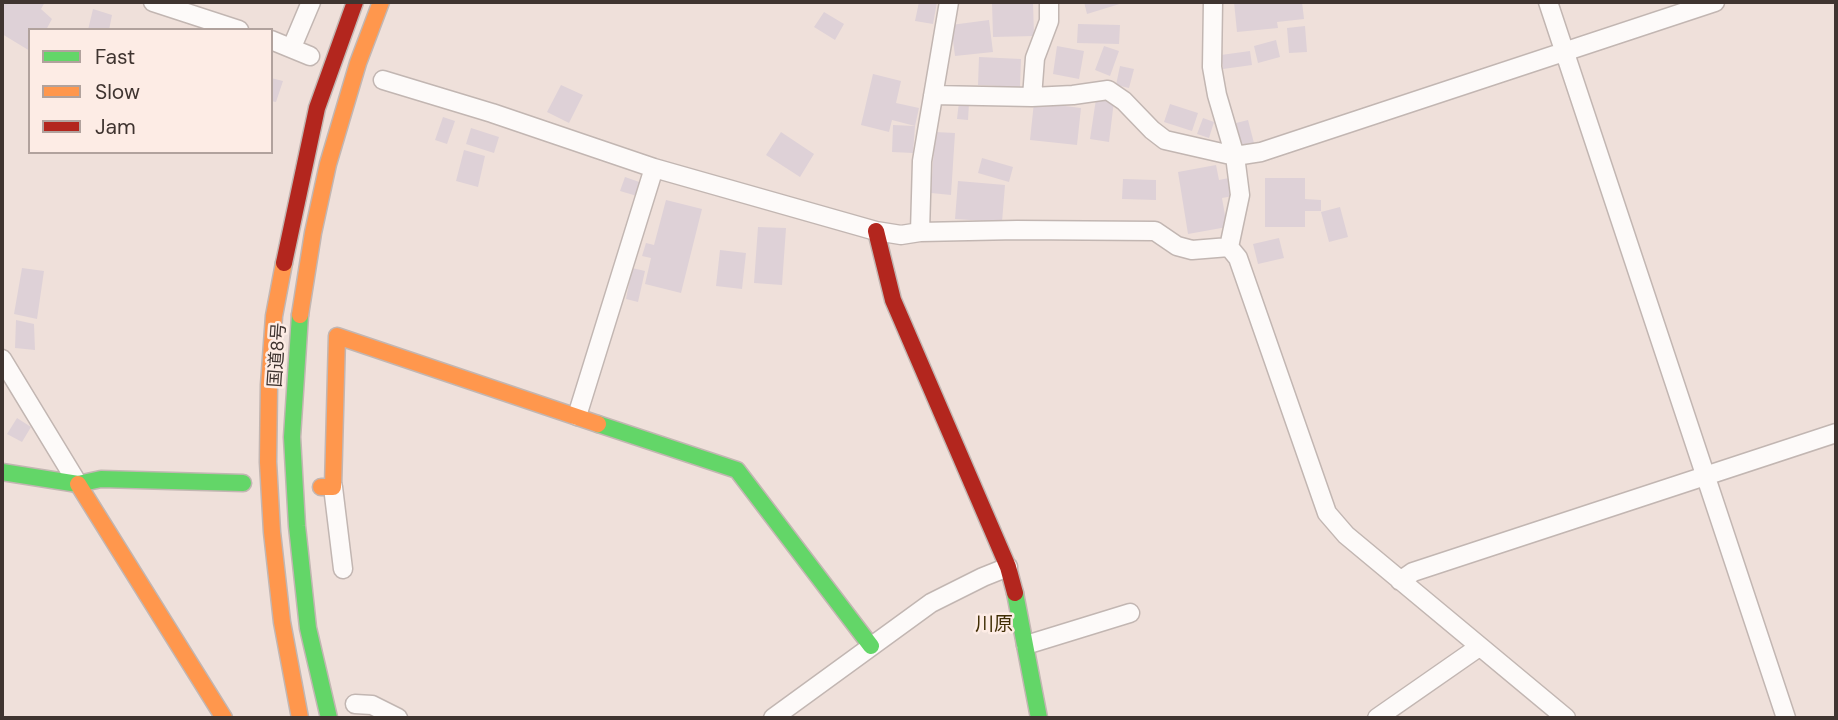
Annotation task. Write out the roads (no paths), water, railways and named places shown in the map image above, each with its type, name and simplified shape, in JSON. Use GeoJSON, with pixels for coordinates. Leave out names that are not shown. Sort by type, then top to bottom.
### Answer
{"type":"FeatureCollection","features":[{"type":"Feature","properties":{"kind":"main road","name":"国道8号"},"geometry":{"type":"LineString","coordinates":[[300,718],[282,622],[272,532],[268,462],[269,385],[274,316],[317,108],[355,2]]}},
{"type":"Feature","properties":{"kind":"main road","name":"国道8号"},"geometry":{"type":"LineString","coordinates":[[329,718],[308,628],[296,526],[292,437],[297,333],[313,233],[328,164],[358,63],[381,2]]}},
{"type":"Feature","properties":{"kind":"main road"},"geometry":{"type":"LineString","coordinates":[[876,231],[893,300],[1008,567],[1039,718]]}},
{"type":"Feature","properties":{"kind":"main road"},"geometry":{"type":"LineString","coordinates":[[327,487],[337,336],[737,470],[871,646]]}},
{"type":"Feature","properties":{"kind":"main road"},"geometry":{"type":"LineString","coordinates":[[2,472],[78,484],[101,479],[243,483]]}},
{"type":"Feature","properties":{"kind":"main road"},"geometry":{"type":"LineString","coordinates":[[78,484],[219,717]]}},
{"type":"Feature","properties":{"kind":"street"},"geometry":{"type":"LineString","coordinates":[[153,2],[233,28]]}},
{"type":"Feature","properties":{"kind":"street"},"geometry":{"type":"LineString","coordinates":[[292,47],[311,2]]}},
{"type":"Feature","properties":{"kind":"street"},"geometry":{"type":"LineString","coordinates":[[920,232],[922,161],[949,2]]}},
{"type":"Feature","properties":{"kind":"street"},"geometry":{"type":"LineString","coordinates":[[1032,97],[1035,58],[1049,21],[1049,2]]}},
{"type":"Feature","properties":{"kind":"street"},"geometry":{"type":"LineString","coordinates":[[1213,2],[1212,67],[1217,95],[1235,156],[1240,195],[1229,247]]}},
{"type":"Feature","properties":{"kind":"street"},"geometry":{"type":"LineString","coordinates":[[1548,2],[1786,718]]}},
{"type":"Feature","properties":{"kind":"street"},"geometry":{"type":"LineString","coordinates":[[933,95],[1032,97],[1108,90],[1125,101],[1165,140],[1235,156],[1261,152],[1715,2]]}},
{"type":"Feature","properties":{"kind":"street"},"geometry":{"type":"LineString","coordinates":[[273,41],[310,56]]}},
{"type":"Feature","properties":{"kind":"street"},"geometry":{"type":"LineString","coordinates":[[383,80],[492,113],[654,168],[876,231],[901,235],[920,232],[1155,231],[1177,246],[1192,250],[1229,247]]}},
{"type":"Feature","properties":{"kind":"street"},"geometry":{"type":"LineString","coordinates":[[577,416],[654,168]]}},
{"type":"Feature","properties":{"kind":"street"},"geometry":{"type":"LineString","coordinates":[[1229,247],[1238,258],[1327,513],[1346,535],[1566,718]]}},
{"type":"Feature","properties":{"kind":"street"},"geometry":{"type":"LineString","coordinates":[[2,359],[78,484]]}},
{"type":"Feature","properties":{"kind":"street"},"geometry":{"type":"LineString","coordinates":[[1401,581],[1413,572],[1836,433]]}},
{"type":"Feature","properties":{"kind":"street"},"geometry":{"type":"LineString","coordinates":[[327,487],[343,569]]}},
{"type":"Feature","properties":{"kind":"street"},"geometry":{"type":"LineString","coordinates":[[773,718],[931,603],[1008,567]]}},
{"type":"Feature","properties":{"kind":"street"},"geometry":{"type":"LineString","coordinates":[[1026,645],[1130,614]]}},
{"type":"Feature","properties":{"kind":"street"},"geometry":{"type":"LineString","coordinates":[[1377,718],[1479,647]]}},
{"type":"Feature","properties":{"kind":"street"},"geometry":{"type":"LineString","coordinates":[[355,704],[372,705],[398,718]]}},
{"type":"Feature","properties":{"kind":"district","name":"川原"},"geometry":{"type":"Point","coordinates":[994,625]}}]}
